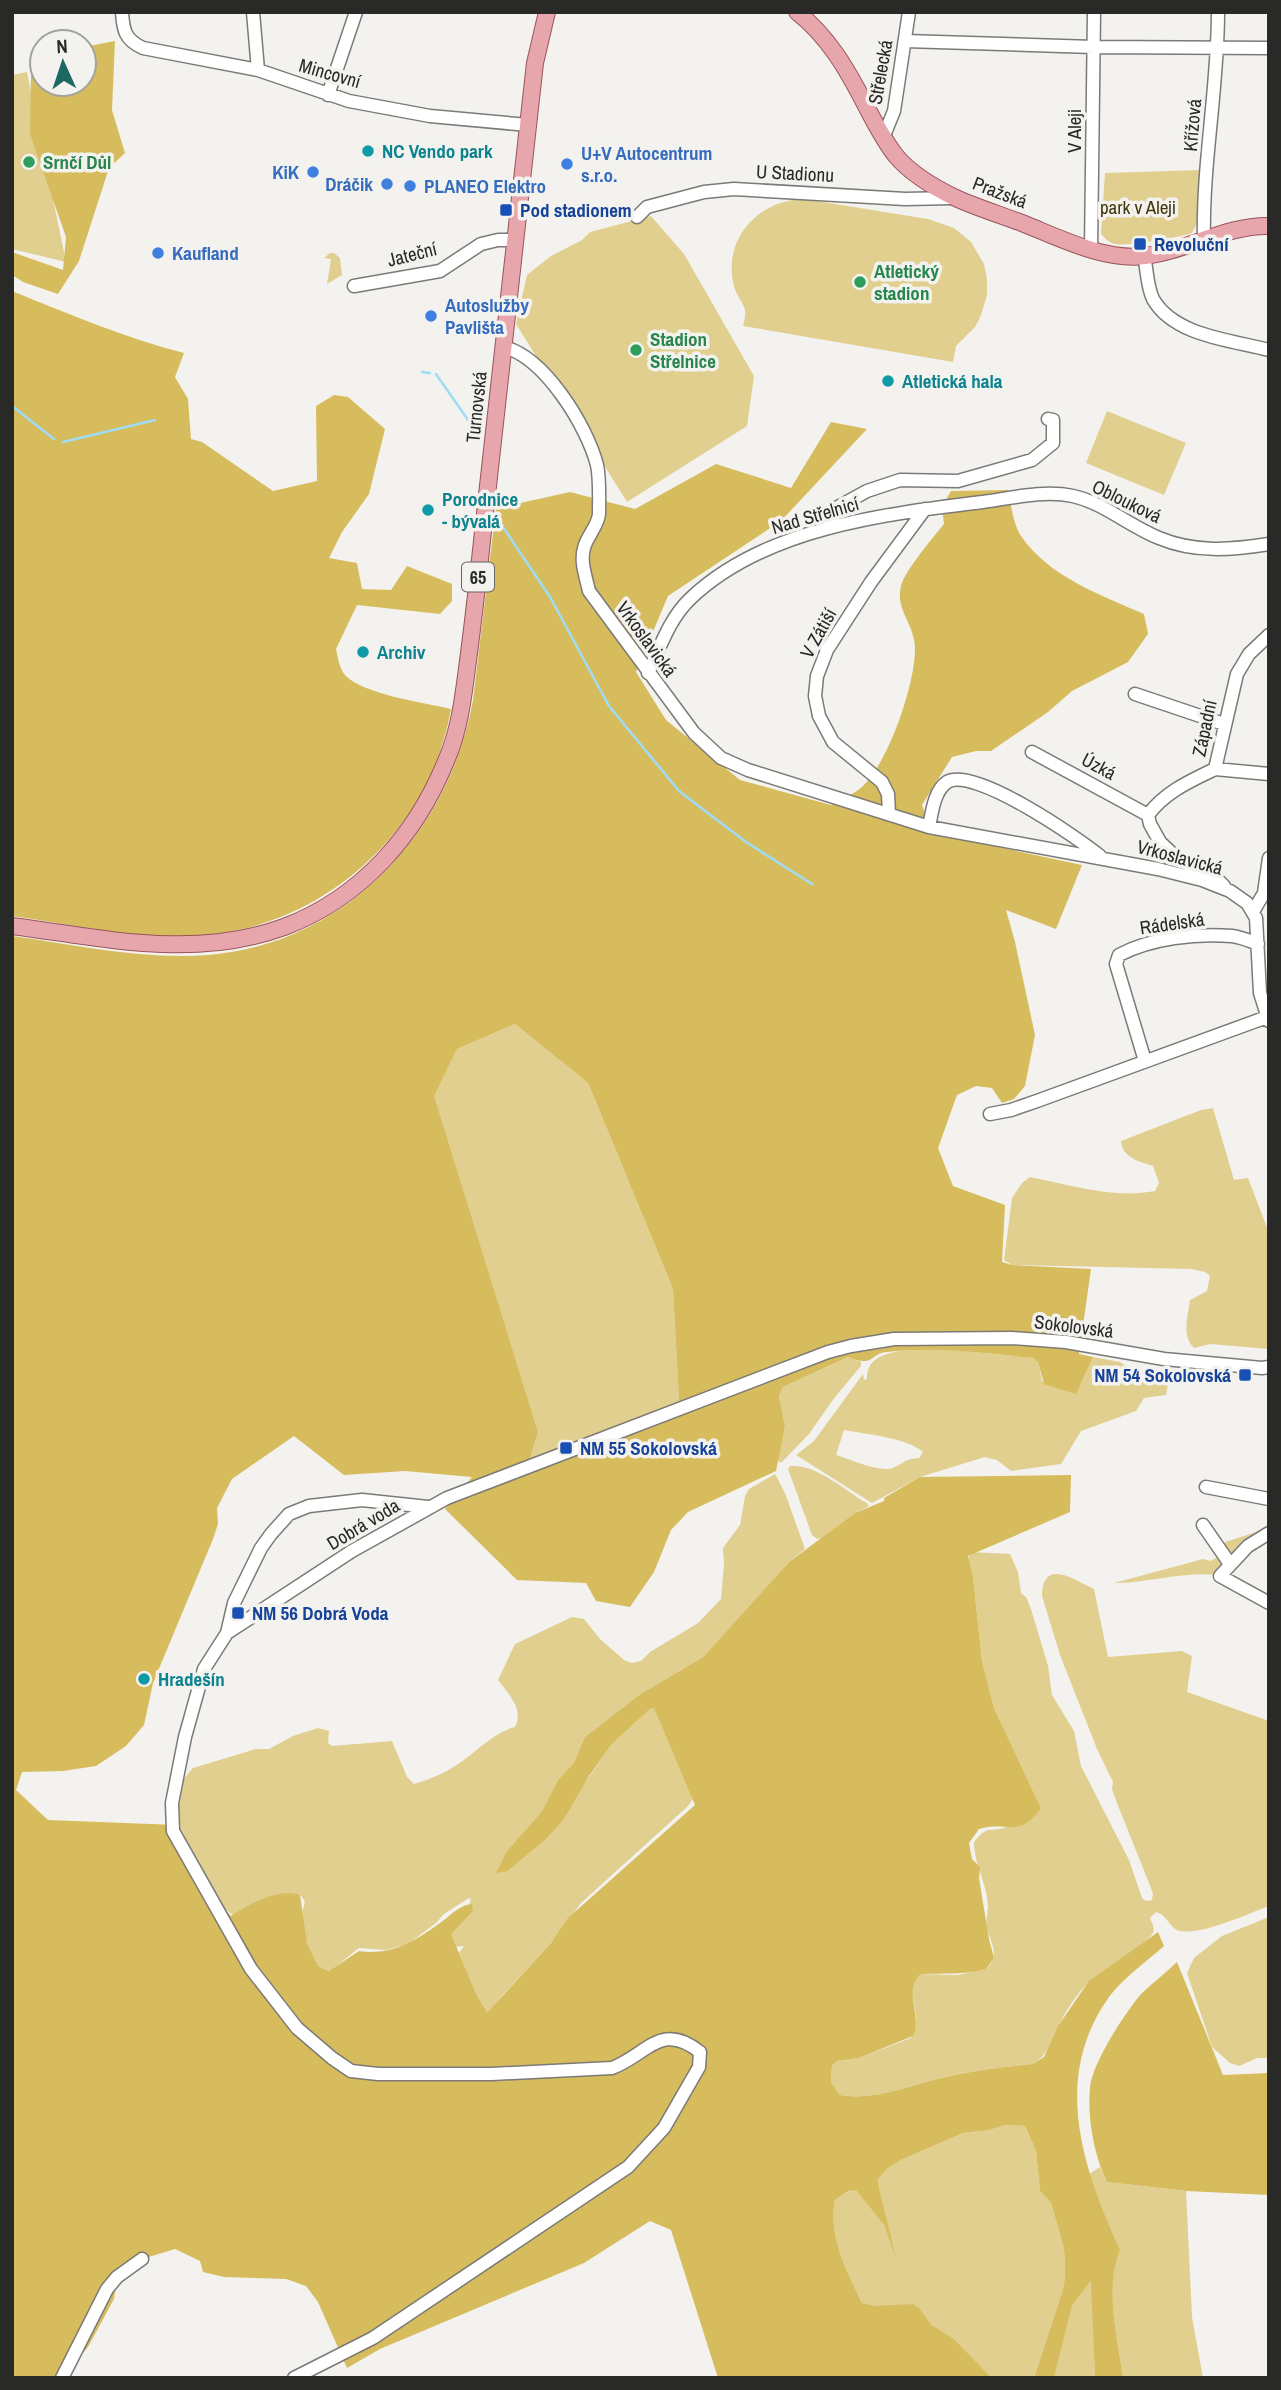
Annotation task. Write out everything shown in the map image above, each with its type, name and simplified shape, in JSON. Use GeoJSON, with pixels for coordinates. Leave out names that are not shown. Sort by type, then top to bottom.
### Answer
{"type":"FeatureCollection","features":[{"type":"Feature","properties":{"kind":"main road","name":"Turnovská"},"geometry":{"type":"LineString","coordinates":[[12,926],[141,944],[176,946],[228,942],[269,932],[314,914],[356,886],[393,850],[427,801],[452,747],[463,699],[538,43],[547,12]]}},
{"type":"Feature","properties":{"kind":"main road","name":"Pražská"},"geometry":{"type":"LineString","coordinates":[[797,12],[830,45],[897,158],[957,198],[1091,249],[1116,255],[1144,256],[1204,241],[1236,229],[1269,226]]}},
{"type":"Feature","properties":{"kind":"street","name":"Mincovní"},"geometry":{"type":"LineString","coordinates":[[122,12],[127,38],[143,48],[258,69],[328,94],[430,116],[528,125]]}},
{"type":"Feature","properties":{"kind":"street"},"geometry":{"type":"LineString","coordinates":[[253,12],[258,69]]}},
{"type":"Feature","properties":{"kind":"street"},"geometry":{"type":"LineString","coordinates":[[328,94],[356,12]]}},
{"type":"Feature","properties":{"kind":"street","name":"Střelecká"},"geometry":{"type":"LineString","coordinates":[[883,138],[894,111],[909,12]]}},
{"type":"Feature","properties":{"kind":"street","name":"V Aleji"},"geometry":{"type":"LineString","coordinates":[[1091,249],[1094,12]]}},
{"type":"Feature","properties":{"kind":"street","name":"Křížová"},"geometry":{"type":"LineString","coordinates":[[1204,241],[1218,48],[1218,12]]}},
{"type":"Feature","properties":{"kind":"street"},"geometry":{"type":"LineString","coordinates":[[905,41],[1093,47],[1269,48]]}},
{"type":"Feature","properties":{"kind":"street","name":"U Stadionu"},"geometry":{"type":"LineString","coordinates":[[636,217],[647,207],[704,192],[734,189],[957,198]]}},
{"type":"Feature","properties":{"kind":"street","name":"Jateční"},"geometry":{"type":"LineString","coordinates":[[354,286],[440,271],[481,244],[516,240]]}},
{"type":"Feature","properties":{"kind":"street"},"geometry":{"type":"LineString","coordinates":[[1144,256],[1152,298],[1167,316],[1188,330],[1269,349]]}},
{"type":"Feature","properties":{"kind":"street","name":"Vrkoslavická"},"geometry":{"type":"LineString","coordinates":[[503,347],[525,356],[545,375],[579,422],[597,466],[599,518],[584,547],[583,563],[589,591],[694,733],[722,758],[748,770],[929,827],[1158,869],[1202,880],[1230,891],[1254,910]]}},
{"type":"Feature","properties":{"kind":"street"},"geometry":{"type":"LineString","coordinates":[[829,528],[836,508],[867,491],[900,480],[958,481],[1032,460],[1053,443],[1054,420],[1048,419]]}},
{"type":"Feature","properties":{"kind":"street","name":"Oblouková"},"geometry":{"type":"LineString","coordinates":[[925,509],[1049,494],[1073,496],[1159,538],[1202,550],[1269,544]]}},
{"type":"Feature","properties":{"kind":"street","name":"Nad Střelnicí"},"geometry":{"type":"LineString","coordinates":[[648,673],[672,621],[689,600],[733,566],[782,542],[829,528],[925,509]]}},
{"type":"Feature","properties":{"kind":"street","name":"V Zátiší"},"geometry":{"type":"LineString","coordinates":[[889,813],[888,794],[881,782],[834,742],[819,716],[817,676],[827,650],[871,582],[925,509]]}},
{"type":"Feature","properties":{"kind":"street","name":"Západní"},"geometry":{"type":"LineString","coordinates":[[1148,815],[1155,805],[1180,786],[1215,769],[1237,674],[1249,654],[1269,635]]}},
{"type":"Feature","properties":{"kind":"street"},"geometry":{"type":"LineString","coordinates":[[1135,694],[1224,724]]}},
{"type":"Feature","properties":{"kind":"street","name":"Úzká"},"geometry":{"type":"LineString","coordinates":[[1032,752],[1148,815]]}},
{"type":"Feature","properties":{"kind":"street"},"geometry":{"type":"LineString","coordinates":[[1215,769],[1269,774]]}},
{"type":"Feature","properties":{"kind":"street","name":"Vrkoslavická"},"geometry":{"type":"LineString","coordinates":[[929,827],[939,791],[946,783],[965,780],[1002,794],[1077,837],[1103,859]]}},
{"type":"Feature","properties":{"kind":"street"},"geometry":{"type":"LineString","coordinates":[[1148,815],[1160,842],[1181,861],[1212,874],[1230,891]]}},
{"type":"Feature","properties":{"kind":"street"},"geometry":{"type":"LineString","coordinates":[[990,1114],[1024,1106],[1145,1060],[1268,1019],[1260,993],[1254,910],[1264,893],[1269,858]]}},
{"type":"Feature","properties":{"kind":"street","name":"Rádelská"},"geometry":{"type":"LineString","coordinates":[[1145,1060],[1116,964],[1119,955],[1135,947],[1181,938],[1234,936],[1258,944]]}},
{"type":"Feature","properties":{"kind":"street","name":"Sokolovská"},"geometry":{"type":"LineString","coordinates":[[428,1507],[447,1497],[828,1352],[874,1341],[1012,1338],[1053,1341],[1164,1359],[1269,1367]]}},
{"type":"Feature","properties":{"kind":"street"},"geometry":{"type":"LineString","coordinates":[[1206,1487],[1269,1499]]}},
{"type":"Feature","properties":{"kind":"street","name":"Dobrá voda"},"geometry":{"type":"LineString","coordinates":[[294,2378],[373,2338],[628,2167],[664,2128],[699,2067],[700,2052],[689,2043],[664,2038],[649,2045],[630,2061],[612,2068],[492,2074],[378,2074],[351,2071],[297,2028],[251,1969],[173,1831],[172,1803],[193,1706],[204,1669],[227,1633],[234,1604],[261,1548],[289,1514],[309,1506],[362,1500],[428,1507]]}},
{"type":"Feature","properties":{"kind":"street","name":"Dobrá voda"},"geometry":{"type":"LineString","coordinates":[[227,1633],[352,1551],[428,1507]]}},
{"type":"Feature","properties":{"kind":"street"},"geometry":{"type":"LineString","coordinates":[[1203,1525],[1230,1564]]}},
{"type":"Feature","properties":{"kind":"street"},"geometry":{"type":"LineString","coordinates":[[1269,1533],[1248,1546],[1220,1576],[1269,1603]]}},
{"type":"Feature","properties":{"kind":"street"},"geometry":{"type":"LineString","coordinates":[[62,2378],[107,2289],[117,2277],[142,2259]]}},
{"type":"Feature","properties":{"kind":"green space","name":"Srnčí Důl"},"geometry":{"type":"Polygon","coordinates":[[[27,72],[28,98],[32,98],[66,262],[12,249],[12,75],[27,72]]]}},
{"type":"Feature","properties":{"kind":"green space","name":"park v Aleji"},"geometry":{"type":"Polygon","coordinates":[[[1201,170],[1198,221],[1192,233],[1120,245],[1111,243],[1101,234],[1105,173],[1201,170]]]}},
{"type":"Feature","properties":{"kind":"green space","name":"Atletický stadion"},"geometry":{"type":"Polygon","coordinates":[[[804,199],[928,219],[954,228],[971,242],[984,264],[987,295],[975,327],[956,346],[953,362],[743,326],[745,310],[735,289],[732,269],[733,253],[739,238],[747,225],[772,206],[804,199]]]}},
{"type":"Feature","properties":{"kind":"green space","name":"Stadion Střelnice"},"geometry":{"type":"Polygon","coordinates":[[[651,216],[684,254],[754,376],[747,426],[627,502],[516,324],[527,275],[551,256],[582,240],[590,232],[651,216]]]}},
{"type":"Feature","properties":{"kind":"green space"},"geometry":{"type":"Polygon","coordinates":[[[330,253],[340,258],[342,275],[327,284],[331,259],[324,258],[330,253]]]}},
{"type":"Feature","properties":{"kind":"green space"},"geometry":{"type":"Polygon","coordinates":[[[1107,411],[1186,443],[1164,495],[1086,463],[1107,411]]]}},
{"type":"Feature","properties":{"kind":"green space"},"geometry":{"type":"Polygon","coordinates":[[[515,1024],[588,1083],[673,1289],[679,1401],[530,1459],[538,1432],[433,1096],[457,1049],[515,1024]]]}},
{"type":"Feature","properties":{"kind":"green space"},"geometry":{"type":"Polygon","coordinates":[[[1213,1108],[1234,1180],[1248,1178],[1269,1233],[1269,1349],[1210,1344],[1194,1348],[1186,1331],[1187,1319],[1190,1300],[1207,1291],[1210,1276],[1205,1272],[1191,1269],[1012,1265],[1004,1260],[1012,1198],[1022,1183],[1030,1177],[1108,1192],[1155,1191],[1159,1183],[1153,1166],[1128,1155],[1121,1141],[1201,1110],[1213,1108]]]}},
{"type":"Feature","properties":{"kind":"green space"},"geometry":{"type":"Polygon","coordinates":[[[935,1348],[1033,1358],[1038,1361],[1042,1381],[1076,1393],[1093,1357],[1120,1362],[1135,1372],[1168,1384],[1166,1395],[1144,1398],[1136,1411],[1081,1431],[1061,1464],[1011,1471],[997,1460],[985,1457],[920,1477],[872,1503],[796,1455],[814,1441],[863,1374],[864,1380],[867,1379],[874,1361],[892,1353],[935,1348]],[[844,1430],[836,1455],[873,1467],[893,1468],[919,1458],[923,1452],[897,1440],[844,1430]]]}},
{"type":"Feature","properties":{"kind":"green space"},"geometry":{"type":"Polygon","coordinates":[[[848,1357],[861,1362],[861,1366],[809,1434],[781,1463],[777,1460],[785,1428],[779,1396],[783,1387],[848,1357]]]}},
{"type":"Feature","properties":{"kind":"green space"},"geometry":{"type":"Polygon","coordinates":[[[790,1466],[800,1466],[820,1473],[869,1506],[817,1539],[812,1535],[788,1469],[790,1466]]]}},
{"type":"Feature","properties":{"kind":"green space"},"geometry":{"type":"Polygon","coordinates":[[[775,1474],[785,1493],[805,1549],[789,1562],[703,1657],[639,1695],[585,1737],[575,1763],[558,1780],[542,1811],[507,1851],[508,1871],[545,1840],[612,1744],[654,1707],[693,1799],[581,1903],[551,1943],[501,1997],[489,2014],[483,2013],[459,1953],[464,1946],[454,1947],[448,1936],[468,1908],[471,1900],[469,1898],[444,1914],[408,1944],[386,1950],[359,1948],[330,1971],[318,1966],[307,1941],[302,1922],[305,1902],[300,1895],[233,1915],[224,1908],[177,1826],[181,1782],[193,1768],[256,1749],[269,1749],[293,1736],[318,1728],[329,1731],[328,1743],[332,1746],[392,1741],[407,1777],[414,1784],[446,1772],[499,1734],[515,1727],[518,1714],[516,1708],[511,1696],[498,1680],[515,1644],[572,1617],[584,1619],[600,1639],[624,1660],[632,1663],[641,1661],[650,1652],[698,1623],[721,1599],[723,1548],[740,1525],[745,1496],[749,1489],[775,1474]]]}},
{"type":"Feature","properties":{"kind":"green space"},"geometry":{"type":"Polygon","coordinates":[[[1269,1528],[1216,1575],[1114,1583],[1203,1559],[1211,1561],[1217,1557],[1225,1542],[1269,1528]]]}},
{"type":"Feature","properties":{"kind":"green space"},"geometry":{"type":"Polygon","coordinates":[[[970,1552],[1010,1554],[1018,1572],[1021,1593],[1026,1597],[1031,1609],[1048,1666],[1052,1695],[1074,1731],[1081,1766],[1129,1860],[1142,1898],[1146,1901],[1152,1900],[1151,1888],[1117,1803],[1112,1789],[1113,1782],[1060,1655],[1042,1596],[1048,1577],[1061,1574],[1094,1589],[1108,1657],[1182,1651],[1192,1656],[1187,1692],[1269,1721],[1269,1906],[1223,1924],[1186,1932],[1171,1926],[1163,1915],[1156,1912],[1150,1918],[1153,1933],[1081,1990],[1045,2053],[1033,2064],[952,2076],[891,2092],[865,2096],[840,2095],[831,2082],[832,2066],[837,2061],[859,2058],[911,2038],[916,2022],[913,1990],[916,1979],[921,1974],[957,1975],[986,1969],[993,1960],[994,1950],[986,1926],[987,1898],[974,1842],[985,1831],[1009,1827],[1041,1808],[994,1708],[982,1661],[973,1577],[968,1561],[970,1552]]]}},
{"type":"Feature","properties":{"kind":"green space"},"geometry":{"type":"Polygon","coordinates":[[[1269,1917],[1269,2058],[1257,2058],[1239,2066],[1230,2063],[1212,2047],[1187,1973],[1194,1958],[1222,1936],[1269,1917]]]}},
{"type":"Feature","properties":{"kind":"green space"},"geometry":{"type":"Polygon","coordinates":[[[1005,2125],[1025,2126],[1036,2151],[1040,2191],[1051,2203],[1064,2249],[1064,2286],[1034,2378],[992,2378],[953,2338],[932,2325],[920,2309],[886,2306],[929,2378],[868,2305],[862,2303],[840,2253],[834,2227],[835,2200],[856,2189],[884,2225],[893,2248],[878,2179],[888,2168],[963,2133],[990,2130],[1005,2125]]]}},
{"type":"Feature","properties":{"kind":"green space"},"geometry":{"type":"Polygon","coordinates":[[[1100,2167],[1107,2182],[1186,2191],[1192,2317],[1203,2378],[1123,2378],[1112,2297],[1119,2250],[1098,2203],[1089,2174],[1100,2167]]]}},
{"type":"Feature","properties":{"kind":"green space"},"geometry":{"type":"Polygon","coordinates":[[[1092,2280],[1095,2378],[1054,2378],[1072,2306],[1092,2280]]]}},
{"type":"Feature","properties":{"kind":"shaded area"},"geometry":{"type":"Polygon","coordinates":[[[115,41],[112,110],[125,153],[109,168],[79,261],[58,294],[23,282],[12,275],[12,252],[63,270],[66,237],[30,134],[31,98],[98,98],[98,44],[115,41]]]}},
{"type":"Feature","properties":{"kind":"shaded area"},"geometry":{"type":"Polygon","coordinates":[[[12,291],[119,333],[184,353],[175,377],[188,399],[191,439],[202,442],[273,491],[317,481],[316,406],[334,395],[348,397],[385,429],[369,494],[342,532],[329,558],[357,563],[362,589],[391,590],[407,566],[452,584],[452,601],[440,614],[357,605],[336,649],[338,659],[341,669],[353,682],[379,693],[451,709],[439,755],[419,797],[393,835],[361,868],[324,895],[283,916],[239,930],[169,936],[124,933],[12,916],[12,291]]]}},
{"type":"Feature","properties":{"kind":"shaded area"},"geometry":{"type":"Polygon","coordinates":[[[831,422],[867,429],[781,521],[668,596],[636,672],[666,720],[740,780],[831,805],[860,789],[873,774],[899,720],[914,662],[914,638],[901,602],[901,586],[913,563],[944,524],[942,507],[951,491],[1008,490],[1018,531],[1046,563],[1094,592],[1144,614],[1148,634],[1128,662],[1072,691],[1048,712],[991,751],[976,751],[952,757],[922,805],[932,833],[1082,865],[1056,929],[1006,910],[1035,1035],[1025,1086],[1014,1099],[1002,1103],[992,1088],[976,1086],[957,1095],[938,1148],[953,1186],[1005,1205],[1002,1262],[1012,1265],[1091,1269],[1079,1354],[1093,1357],[1076,1394],[1044,1384],[1038,1362],[1033,1358],[942,1350],[887,1352],[867,1361],[848,1357],[783,1387],[779,1396],[785,1427],[776,1471],[688,1512],[671,1530],[654,1572],[630,1607],[596,1601],[586,1583],[517,1580],[445,1509],[472,1477],[405,1471],[344,1475],[294,1436],[232,1479],[217,1508],[218,1524],[213,1539],[153,1683],[144,1725],[126,1746],[96,1766],[63,1771],[22,1772],[16,1790],[48,1820],[177,1825],[231,1916],[273,1895],[300,1895],[307,1943],[318,1966],[329,1971],[359,1951],[383,1951],[404,1945],[460,1908],[472,1904],[473,1911],[451,1934],[476,1994],[487,2013],[551,1943],[568,1918],[695,1805],[654,1708],[650,1709],[612,1744],[589,1776],[564,1819],[545,1840],[508,1871],[496,1873],[507,1851],[542,1811],[558,1780],[574,1763],[585,1737],[639,1695],[703,1657],[789,1562],[855,1513],[884,1501],[884,1498],[920,1477],[1071,1475],[1070,1512],[968,1556],[973,1577],[982,1661],[994,1708],[1041,1808],[1026,1824],[979,1829],[969,1843],[972,1859],[980,1867],[979,1878],[994,1958],[986,1969],[978,1971],[921,1974],[913,1988],[916,2020],[913,2036],[859,2058],[837,2061],[832,2066],[831,2082],[840,2095],[865,2096],[964,2073],[1033,2064],[1044,2057],[1058,2026],[1089,1981],[1158,1932],[1164,1946],[1115,1990],[1091,2028],[1081,2059],[1077,2091],[1085,2156],[1120,2250],[1115,2265],[1113,2297],[1123,2378],[1095,2378],[1091,2281],[1072,2306],[1054,2378],[1034,2378],[1064,2286],[1064,2249],[1051,2203],[1040,2191],[1036,2151],[1025,2126],[1005,2125],[990,2130],[963,2133],[901,2160],[888,2168],[878,2179],[896,2258],[884,2225],[856,2190],[849,2191],[835,2200],[834,2214],[840,2253],[862,2303],[874,2306],[913,2304],[932,2325],[953,2338],[992,2378],[718,2378],[671,2230],[650,2221],[584,2263],[380,2349],[347,2368],[318,2302],[306,2286],[286,2279],[224,2277],[203,2272],[200,2261],[175,2249],[119,2266],[114,2299],[88,2347],[61,2378],[12,2378],[12,936],[110,951],[184,956],[209,955],[259,946],[305,929],[347,904],[384,873],[415,836],[441,794],[460,749],[473,700],[497,500],[516,504],[570,492],[635,509],[716,464],[791,488],[831,422]],[[515,1024],[457,1049],[434,1096],[538,1432],[530,1459],[679,1401],[673,1289],[588,1083],[515,1024]]]}},
{"type":"Feature","properties":{"kind":"shaded area"},"geometry":{"type":"Polygon","coordinates":[[[1177,1962],[1223,2075],[1269,2073],[1269,2195],[1186,2191],[1107,2182],[1102,2172],[1091,2124],[1089,2099],[1092,2078],[1110,2039],[1134,2002],[1177,1962]]]}},
{"type":"Feature","properties":{"kind":"waterway"},"geometry":{"type":"LineString","coordinates":[[422,372],[430,373]]}},
{"type":"Feature","properties":{"kind":"waterway"},"geometry":{"type":"LineString","coordinates":[[436,374],[480,437]]}},
{"type":"Feature","properties":{"kind":"waterway"},"geometry":{"type":"LineString","coordinates":[[12,406],[54,439]]}},
{"type":"Feature","properties":{"kind":"waterway"},"geometry":{"type":"LineString","coordinates":[[63,442],[155,420]]}},
{"type":"Feature","properties":{"kind":"waterway"},"geometry":{"type":"LineString","coordinates":[[499,521],[550,597],[609,706],[679,791],[746,842],[812,884]]}},
{"type":"Feature","properties":{"kind":"place","name":"NC Vendo park"},"geometry":{"type":"Point","coordinates":[368,151]}},
{"type":"Feature","properties":{"kind":"place","name":"Srnčí Důl"},"geometry":{"type":"Point","coordinates":[29,162]}},
{"type":"Feature","properties":{"kind":"place","name":"U+V Autocentrum s.r.o."},"geometry":{"type":"Point","coordinates":[567,164]}},
{"type":"Feature","properties":{"kind":"place","name":"KiK"},"geometry":{"type":"Point","coordinates":[313,172]}},
{"type":"Feature","properties":{"kind":"place","name":"Dráčik"},"geometry":{"type":"Point","coordinates":[387,184]}},
{"type":"Feature","properties":{"kind":"place","name":"PLANEO Elektro"},"geometry":{"type":"Point","coordinates":[410,186]}},
{"type":"Feature","properties":{"kind":"place","name":"Pod stadionem"},"geometry":{"type":"Point","coordinates":[506,210]}},
{"type":"Feature","properties":{"kind":"place","name":"Revoluční"},"geometry":{"type":"Point","coordinates":[1140,244]}},
{"type":"Feature","properties":{"kind":"place","name":"Kaufland"},"geometry":{"type":"Point","coordinates":[158,253]}},
{"type":"Feature","properties":{"kind":"place","name":"Atletický stadion"},"geometry":{"type":"Point","coordinates":[860,282]}},
{"type":"Feature","properties":{"kind":"place","name":"Autoslužby Pavlišta"},"geometry":{"type":"Point","coordinates":[431,316]}},
{"type":"Feature","properties":{"kind":"place","name":"Stadion Střelnice"},"geometry":{"type":"Point","coordinates":[636,350]}},
{"type":"Feature","properties":{"kind":"place","name":"Atletická hala"},"geometry":{"type":"Point","coordinates":[888,381]}},
{"type":"Feature","properties":{"kind":"place","name":"Porodnice - bývalá"},"geometry":{"type":"Point","coordinates":[428,510]}},
{"type":"Feature","properties":{"kind":"place","name":"Archiv"},"geometry":{"type":"Point","coordinates":[363,652]}},
{"type":"Feature","properties":{"kind":"place","name":"NM 54 Sokolovská"},"geometry":{"type":"Point","coordinates":[1245,1375]}},
{"type":"Feature","properties":{"kind":"place","name":"NM 55 Sokolovská"},"geometry":{"type":"Point","coordinates":[566,1448]}},
{"type":"Feature","properties":{"kind":"place","name":"NM 56 Dobrá Voda"},"geometry":{"type":"Point","coordinates":[238,1613]}},
{"type":"Feature","properties":{"kind":"place","name":"Hradešín"},"geometry":{"type":"Point","coordinates":[144,1679]}}]}
